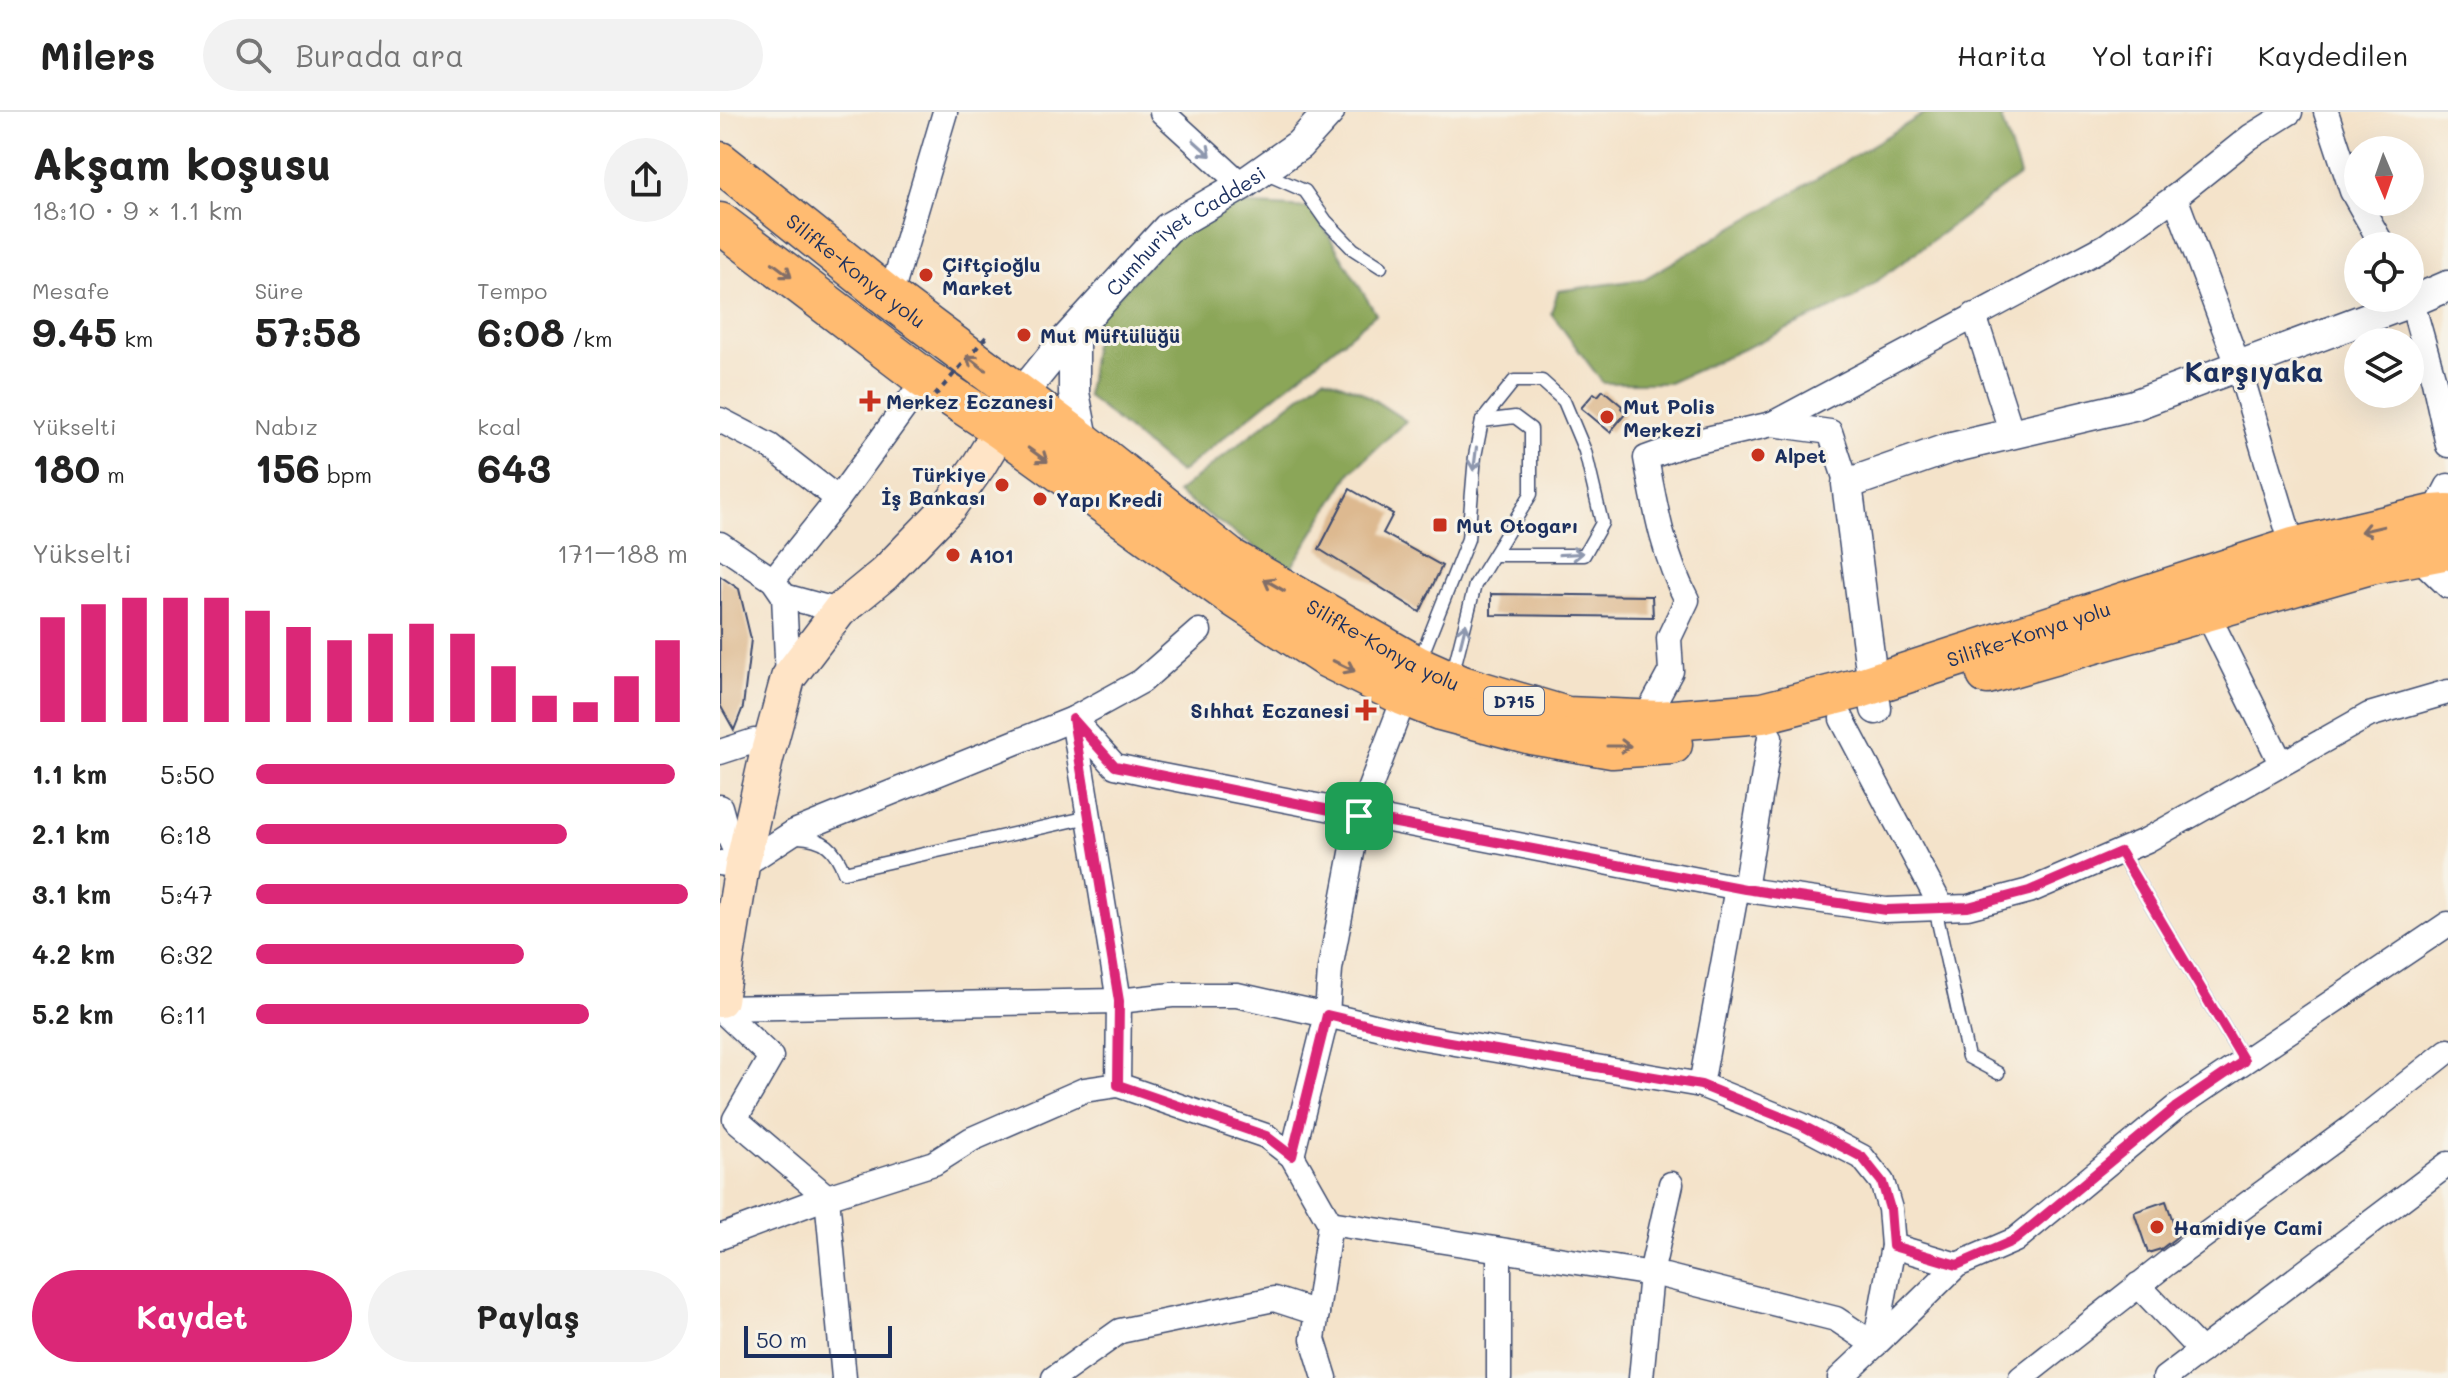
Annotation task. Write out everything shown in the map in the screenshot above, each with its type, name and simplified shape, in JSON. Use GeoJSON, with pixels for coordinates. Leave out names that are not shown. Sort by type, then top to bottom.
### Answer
{"type":"FeatureCollection","features":[{"type":"Feature","properties":{"kind":"highway","name":"Silifke-Konya yolu"},"geometry":{"type":"LineString","coordinates":[[720,162],[890,298],[1011,412],[1242,602],[1326,657],[1428,688],[1531,734],[1612,748],[1770,737],[2293,548],[2438,524]]}},
{"type":"Feature","properties":{"kind":"highway","name":"Silifke-Konya yolu"},"geometry":{"type":"LineString","coordinates":[[720,223],[922,396],[1011,412],[1084,443],[1229,558],[1428,688],[1462,686],[1567,717],[1660,721],[1864,704],[2370,564],[2438,524]]}},
{"type":"Feature","properties":{"kind":"main road"},"geometry":{"type":"LineString","coordinates":[[720,1000],[731,864],[738,832],[766,759],[788,678],[839,611],[884,574],[949,507],[1011,412]]}},
{"type":"Feature","properties":{"kind":"main road"},"geometry":{"type":"LineString","coordinates":[[766,759],[841,633],[884,574]]}},
{"type":"Feature","properties":{"kind":"street"},"geometry":{"type":"LineString","coordinates":[[890,298],[945,112]]}},
{"type":"Feature","properties":{"kind":"street"},"geometry":{"type":"LineString","coordinates":[[1162,112],[1252,178]]}},
{"type":"Feature","properties":{"kind":"street","name":"Cumhuriyet Caddesi"},"geometry":{"type":"LineString","coordinates":[[1011,412],[1074,332],[1168,228],[1252,178],[1299,145],[1329,112]]}},
{"type":"Feature","properties":{"kind":"street"},"geometry":{"type":"LineString","coordinates":[[1644,721],[1671,671],[1669,638],[1687,600],[1675,578],[1657,519],[1646,458],[1685,444],[1772,424],[2106,246],[2175,197],[2250,137],[2290,112]]}},
{"type":"Feature","properties":{"kind":"street"},"geometry":{"type":"LineString","coordinates":[[2326,112],[2352,191],[2375,232]]}},
{"type":"Feature","properties":{"kind":"street"},"geometry":{"type":"LineString","coordinates":[[2175,197],[2238,365],[2293,548]]}},
{"type":"Feature","properties":{"kind":"street"},"geometry":{"type":"LineString","coordinates":[[2424,294],[2448,286]]}},
{"type":"Feature","properties":{"kind":"street"},"geometry":{"type":"LineString","coordinates":[[1847,484],[1947,449],[2134,405],[2376,312]]}},
{"type":"Feature","properties":{"kind":"street"},"geometry":{"type":"LineString","coordinates":[[2416,312],[2448,445]]}},
{"type":"Feature","properties":{"kind":"street"},"geometry":{"type":"LineString","coordinates":[[1974,315],[2012,434]]}},
{"type":"Feature","properties":{"kind":"street"},"geometry":{"type":"LineString","coordinates":[[1074,332],[1074,393],[1084,443]]}},
{"type":"Feature","properties":{"kind":"street"},"geometry":{"type":"LineString","coordinates":[[788,678],[778,588],[838,499],[922,396]]}},
{"type":"Feature","properties":{"kind":"street"},"geometry":{"type":"LineString","coordinates":[[720,420],[770,446],[838,499]]}},
{"type":"Feature","properties":{"kind":"street"},"geometry":{"type":"LineString","coordinates":[[1772,424],[1830,432],[1847,484],[1864,704],[1938,908]]}},
{"type":"Feature","properties":{"kind":"street"},"geometry":{"type":"LineString","coordinates":[[2438,524],[2448,586]]}},
{"type":"Feature","properties":{"kind":"street"},"geometry":{"type":"LineString","coordinates":[[720,544],[778,588],[839,611]]}},
{"type":"Feature","properties":{"kind":"street"},"geometry":{"type":"LineString","coordinates":[[2206,611],[2281,763]]}},
{"type":"Feature","properties":{"kind":"street"},"geometry":{"type":"LineString","coordinates":[[731,864],[839,812],[1073,719],[1142,681],[1199,631]]}},
{"type":"Feature","properties":{"kind":"street"},"geometry":{"type":"LineString","coordinates":[[1292,1156],[1327,1015],[1330,969],[1359,816],[1428,688]]}},
{"type":"Feature","properties":{"kind":"street"},"geometry":{"type":"LineString","coordinates":[[1073,719],[1115,766],[1359,816],[1741,888],[1886,910],[1968,907],[2029,891],[2147,840],[2369,715],[2448,692]]}},
{"type":"Feature","properties":{"kind":"street"},"geometry":{"type":"LineString","coordinates":[[1073,719],[1119,1001],[1118,1085]]}},
{"type":"Feature","properties":{"kind":"street"},"geometry":{"type":"LineString","coordinates":[[1701,1085],[1770,737]]}},
{"type":"Feature","properties":{"kind":"street"},"geometry":{"type":"LineString","coordinates":[[720,753],[754,741],[766,759]]}},
{"type":"Feature","properties":{"kind":"street"},"geometry":{"type":"LineString","coordinates":[[720,807],[738,832]]}},
{"type":"Feature","properties":{"kind":"street"},"geometry":{"type":"LineString","coordinates":[[1840,1378],[1957,1265],[2015,1240],[2175,1108],[2448,924]]}},
{"type":"Feature","properties":{"kind":"street"},"geometry":{"type":"LineString","coordinates":[[720,1008],[1119,1001],[1172,995],[1237,995],[1420,1037],[1701,1085],[1801,1125],[1862,1157],[1882,1182],[1890,1209],[1893,1246],[1875,1345]]}},
{"type":"Feature","properties":{"kind":"street"},"geometry":{"type":"LineString","coordinates":[[720,1008],[771,1057],[728,1123],[827,1197],[844,1378]]}},
{"type":"Feature","properties":{"kind":"street"},"geometry":{"type":"LineString","coordinates":[[2021,1378],[2138,1285],[2351,1128],[2448,1051]]}},
{"type":"Feature","properties":{"kind":"street"},"geometry":{"type":"LineString","coordinates":[[720,1237],[827,1197],[934,1163],[972,1139],[1084,1090],[1118,1085],[1266,1136],[1292,1156],[1330,1223],[1313,1339],[1325,1378]]}},
{"type":"Feature","properties":{"kind":"street"},"geometry":{"type":"LineString","coordinates":[[2165,1378],[2448,1164]]}},
{"type":"Feature","properties":{"kind":"street"},"geometry":{"type":"LineString","coordinates":[[1641,1378],[1651,1274],[1671,1184]]}},
{"type":"Feature","properties":{"kind":"street"},"geometry":{"type":"LineString","coordinates":[[1330,1223],[1651,1274],[1836,1319],[1875,1345]]}},
{"type":"Feature","properties":{"kind":"street"},"geometry":{"type":"LineString","coordinates":[[1893,1246],[1957,1265]]}},
{"type":"Feature","properties":{"kind":"street"},"geometry":{"type":"LineString","coordinates":[[1499,1250],[1499,1378]]}},
{"type":"Feature","properties":{"kind":"street"},"geometry":{"type":"LineString","coordinates":[[2138,1285],[2201,1351]]}},
{"type":"Feature","properties":{"kind":"street"},"geometry":{"type":"LineString","coordinates":[[1054,1378],[1120,1331],[1274,1299],[1317,1313]]}},
{"type":"Feature","properties":{"kind":"lane"},"geometry":{"type":"LineString","coordinates":[[1252,178],[1305,191],[1326,221],[1353,249],[1381,267]]}},
{"type":"Feature","properties":{"kind":"lane"},"geometry":{"type":"LineString","coordinates":[[1428,688],[1468,539],[1475,456],[1482,421],[1514,381],[1542,381],[1564,401],[1585,451],[1602,523],[1584,555],[1494,555]]}},
{"type":"Feature","properties":{"kind":"lane"},"geometry":{"type":"LineString","coordinates":[[1428,688],[1475,585],[1531,494],[1531,429],[1515,417],[1482,421]]}},
{"type":"Feature","properties":{"kind":"lane"},"geometry":{"type":"LineString","coordinates":[[787,837],[816,838],[837,854],[844,872],[1089,817]]}},
{"type":"Feature","properties":{"kind":"lane"},"geometry":{"type":"LineString","coordinates":[[2120,852],[2244,1061]]}},
{"type":"Feature","properties":{"kind":"lane"},"geometry":{"type":"LineString","coordinates":[[1938,908],[1968,1057],[1998,1073]]}},
{"type":"Feature","properties":{"kind":"path"},"geometry":{"type":"LineString","coordinates":[[922,396],[987,336]]}},
{"type":"Feature","properties":{"kind":"green space"},"geometry":{"type":"Polygon","coordinates":[[[1927,112],[2007,112],[2001,118],[2020,175],[1853,299],[1669,383],[1603,383],[1551,313],[1558,291],[1644,279],[1927,112]]]}},
{"type":"Feature","properties":{"kind":"green space"},"geometry":{"type":"Polygon","coordinates":[[[1234,204],[1312,208],[1376,314],[1180,473],[1087,396],[1097,318],[1173,240],[1234,204]]]}},
{"type":"Feature","properties":{"kind":"green space"},"geometry":{"type":"Polygon","coordinates":[[[1324,377],[1360,391],[1406,421],[1351,472],[1289,571],[1177,493],[1324,377]]]}},
{"type":"Feature","properties":{"kind":"building","name":"Mut Polis Merkezi"},"geometry":{"type":"Polygon","coordinates":[[[1603,390],[1626,413],[1610,432],[1581,408],[1594,393],[1598,396],[1603,390]]]}},
{"type":"Feature","properties":{"kind":"building"},"geometry":{"type":"Polygon","coordinates":[[[1350,489],[1393,514],[1383,533],[1442,566],[1420,612],[1319,549],[1350,489]]]}},
{"type":"Feature","properties":{"kind":"building"},"geometry":{"type":"Polygon","coordinates":[[[720,576],[739,589],[751,639],[743,707],[734,730],[720,705],[720,576]]]}},
{"type":"Feature","properties":{"kind":"building"},"geometry":{"type":"Polygon","coordinates":[[[1491,594],[1652,596],[1653,617],[1491,615],[1491,594]]]}},
{"type":"Feature","properties":{"kind":"building","name":"Hamidiye Cami"},"geometry":{"type":"Polygon","coordinates":[[[2166,1201],[2178,1236],[2161,1249],[2148,1253],[2134,1212],[2166,1201]]]}},
{"type":"Feature","properties":{"kind":"place","name":"Çiftçioğlu Market"},"geometry":{"type":"Point","coordinates":[926,275]}},
{"type":"Feature","properties":{"kind":"place","name":"Mut Müftülüğü"},"geometry":{"type":"Point","coordinates":[1024,335]}},
{"type":"Feature","properties":{"kind":"place","name":"Merkez Eczanesi"},"geometry":{"type":"Point","coordinates":[870,401]}},
{"type":"Feature","properties":{"kind":"place","name":"Mut Polis Merkezi"},"geometry":{"type":"Point","coordinates":[1607,417]}},
{"type":"Feature","properties":{"kind":"place","name":"Alpet"},"geometry":{"type":"Point","coordinates":[1758,455]}},
{"type":"Feature","properties":{"kind":"place","name":"Türkiye İş Bankası"},"geometry":{"type":"Point","coordinates":[1002,485]}},
{"type":"Feature","properties":{"kind":"place","name":"Yapı Kredi"},"geometry":{"type":"Point","coordinates":[1040,499]}},
{"type":"Feature","properties":{"kind":"place","name":"Mut Otogarı"},"geometry":{"type":"Point","coordinates":[1440,525]}},
{"type":"Feature","properties":{"kind":"place","name":"A101"},"geometry":{"type":"Point","coordinates":[953,555]}},
{"type":"Feature","properties":{"kind":"place","name":"Sıhhat Eczanesi"},"geometry":{"type":"Point","coordinates":[1366,710]}},
{"type":"Feature","properties":{"kind":"place","name":"Hamidiye Cami"},"geometry":{"type":"Point","coordinates":[2157,1227]}},
{"type":"Feature","properties":{"kind":"district","name":"Karşıyaka"},"geometry":{"type":"Point","coordinates":[2254,371]}},
{"type":"Feature","properties":{"kind":"route"},"geometry":{"type":"LineString","coordinates":[[1073,719],[1115,766],[1359,816],[1760,892],[1886,910],[1968,907],[2029,891],[2120,852],[2244,1061],[2175,1108],[2015,1240],[1957,1265],[1893,1246],[1890,1209],[1882,1182],[1862,1157],[1801,1125],[1701,1085],[1420,1037],[1327,1015],[1292,1156],[1266,1136],[1118,1085],[1119,1001],[1073,719]]}}]}
